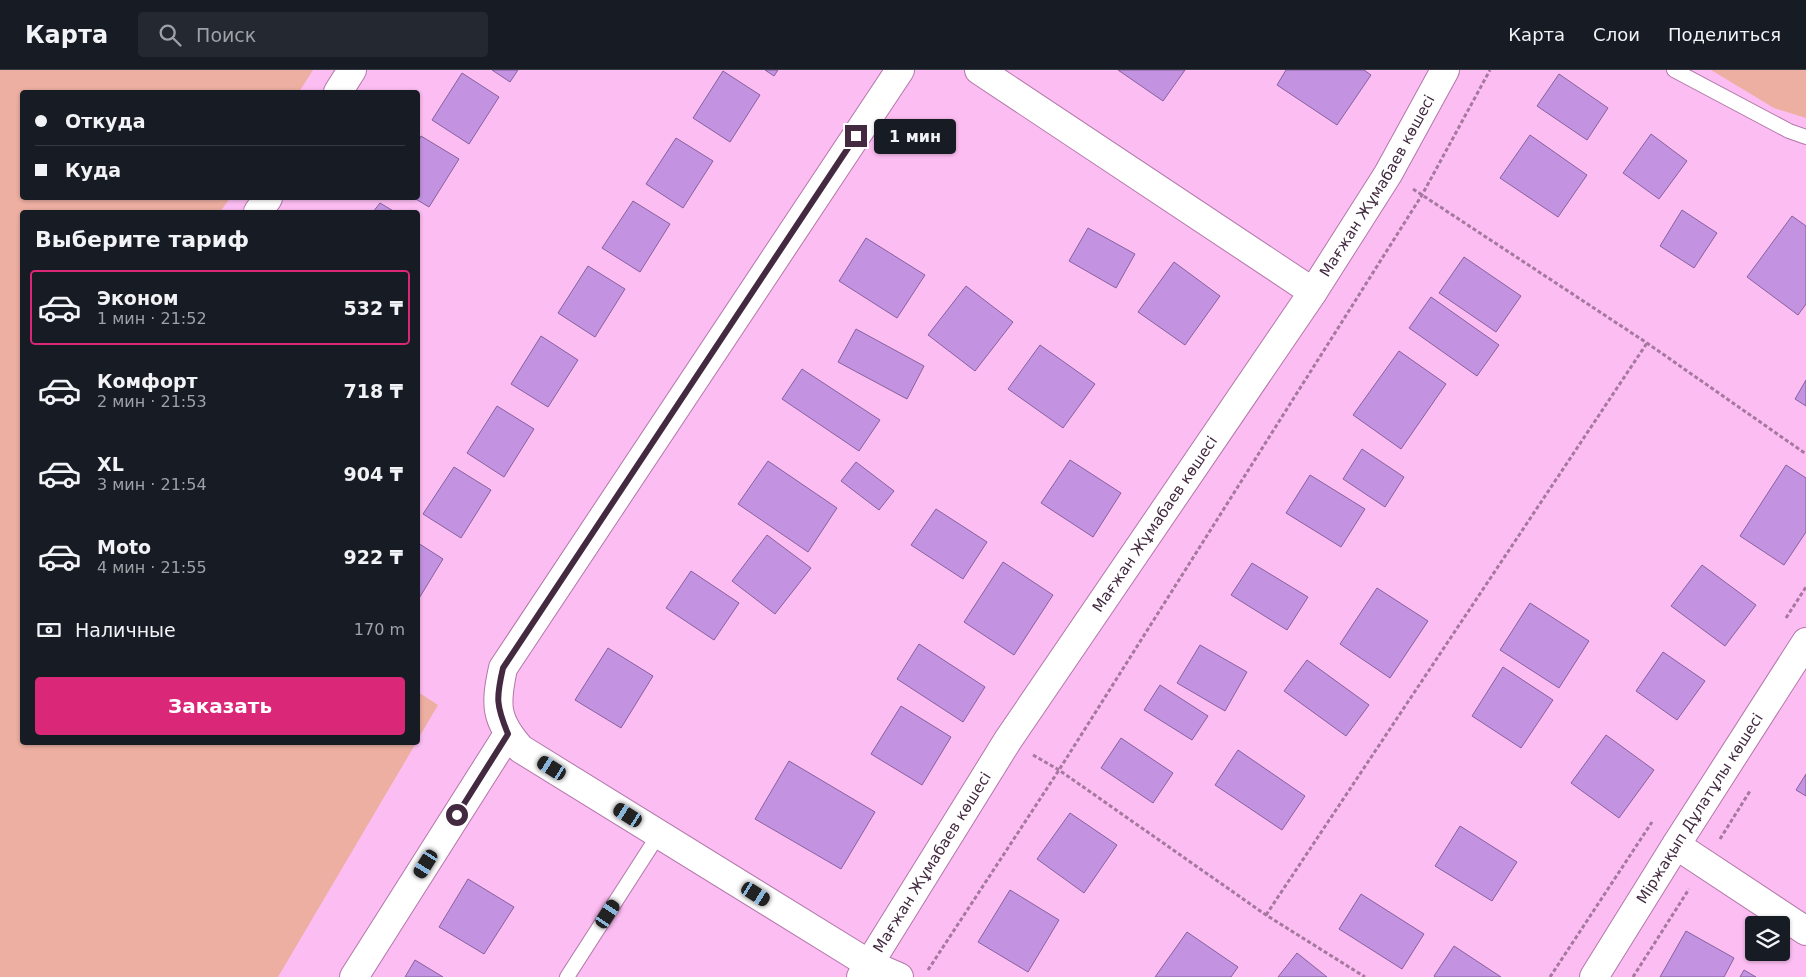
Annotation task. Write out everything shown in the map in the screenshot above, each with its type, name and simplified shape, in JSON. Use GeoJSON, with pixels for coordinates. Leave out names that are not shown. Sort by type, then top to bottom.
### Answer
{"type":"FeatureCollection","features":[{"type":"Feature","properties":{"kind":"street"},"geometry":{"type":"LineString","coordinates":[[339,90],[352,70]]}},
{"type":"Feature","properties":{"kind":"street"},"geometry":{"type":"LineString","coordinates":[[899,977],[865,970],[659,834],[522,749],[508,734],[500,714],[497,695],[503,668],[900,70]]}},
{"type":"Feature","properties":{"kind":"street"},"geometry":{"type":"LineString","coordinates":[[979,70],[1312,292]]}},
{"type":"Feature","properties":{"kind":"street","name":"Мағжан Жұмабаев көшесі"},"geometry":{"type":"LineString","coordinates":[[865,970],[1008,740],[1312,292],[1388,174],[1445,70]]}},
{"type":"Feature","properties":{"kind":"street","name":"Міржақып Дұлатұлы көшесі"},"geometry":{"type":"LineString","coordinates":[[1594,977],[1806,642]]}},
{"type":"Feature","properties":{"kind":"street"},"geometry":{"type":"LineString","coordinates":[[354,977],[508,734]]}},
{"type":"Feature","properties":{"kind":"street"},"geometry":{"type":"LineString","coordinates":[[1676,845],[1806,931]]}},
{"type":"Feature","properties":{"kind":"lane"},"geometry":{"type":"LineString","coordinates":[[1674,70],[1789,132],[1806,137]]}},
{"type":"Feature","properties":{"kind":"lane"},"geometry":{"type":"LineString","coordinates":[[567,977],[659,834]]}},
{"type":"Feature","properties":{"kind":"path"},"geometry":{"type":"LineString","coordinates":[[924,977],[1059,770],[1422,195],[1490,70]]}},
{"type":"Feature","properties":{"kind":"path"},"geometry":{"type":"LineString","coordinates":[[1388,174],[1646,343],[1806,454]]}},
{"type":"Feature","properties":{"kind":"path"},"geometry":{"type":"LineString","coordinates":[[1266,914],[1646,343]]}},
{"type":"Feature","properties":{"kind":"path"},"geometry":{"type":"LineString","coordinates":[[1008,740],[1059,770],[1266,914],[1365,977]]}},
{"type":"Feature","properties":{"kind":"shaded area"},"geometry":{"type":"Polygon","coordinates":[[[0,70],[313,70],[300,90],[20,90],[20,200],[229,200],[221,210],[20,210],[20,745],[415,745],[278,977],[0,977],[0,70]]]}},
{"type":"Feature","properties":{"kind":"shaded area"},"geometry":{"type":"Polygon","coordinates":[[[1711,70],[1806,70],[1806,118],[1774,108],[1711,70]]]}},
{"type":"Feature","properties":{"kind":"shaded area"},"geometry":{"type":"Polygon","coordinates":[[[420,693],[438,705],[420,736],[420,693]]]}},
{"type":"Feature","properties":{"kind":"building"},"geometry":{"type":"Polygon","coordinates":[[[492,70],[518,70],[510,82],[492,70]]]}},
{"type":"Feature","properties":{"kind":"building"},"geometry":{"type":"Polygon","coordinates":[[[765,70],[778,70],[774,76],[765,70]]]}},
{"type":"Feature","properties":{"kind":"building"},"geometry":{"type":"Polygon","coordinates":[[[1118,70],[1185,70],[1163,101],[1118,70]]]}},
{"type":"Feature","properties":{"kind":"building"},"geometry":{"type":"Polygon","coordinates":[[[1286,70],[1364,70],[1371,75],[1337,125],[1277,85],[1286,70]]]}},
{"type":"Feature","properties":{"kind":"building"},"geometry":{"type":"Polygon","coordinates":[[[723,71],[760,95],[730,142],[693,118],[723,71]]]}},
{"type":"Feature","properties":{"kind":"building"},"geometry":{"type":"Polygon","coordinates":[[[462,73],[499,97],[469,144],[432,120],[462,73]]]}},
{"type":"Feature","properties":{"kind":"building"},"geometry":{"type":"Polygon","coordinates":[[[1559,74],[1608,108],[1587,140],[1537,106],[1559,74]]]}},
{"type":"Feature","properties":{"kind":"building"},"geometry":{"type":"Polygon","coordinates":[[[1651,134],[1687,161],[1659,199],[1623,173],[1651,134]]]}},
{"type":"Feature","properties":{"kind":"building"},"geometry":{"type":"Polygon","coordinates":[[[1530,135],[1587,175],[1558,217],[1500,178],[1530,135]]]}},
{"type":"Feature","properties":{"kind":"building"},"geometry":{"type":"Polygon","coordinates":[[[421,136],[459,159],[429,207],[417,200],[420,200],[421,136]]]}},
{"type":"Feature","properties":{"kind":"building"},"geometry":{"type":"Polygon","coordinates":[[[676,138],[713,161],[683,208],[646,184],[676,138]]]}},
{"type":"Feature","properties":{"kind":"building"},"geometry":{"type":"Polygon","coordinates":[[[633,201],[670,224],[640,272],[602,248],[633,201]]]}},
{"type":"Feature","properties":{"kind":"building"},"geometry":{"type":"Polygon","coordinates":[[[380,203],[392,210],[375,210],[380,203]]]}},
{"type":"Feature","properties":{"kind":"building"},"geometry":{"type":"Polygon","coordinates":[[[1682,210],[1717,233],[1694,268],[1660,246],[1682,210]]]}},
{"type":"Feature","properties":{"kind":"building"},"geometry":{"type":"Polygon","coordinates":[[[1792,216],[1806,226],[1806,304],[1798,315],[1747,277],[1792,216]]]}},
{"type":"Feature","properties":{"kind":"building"},"geometry":{"type":"Polygon","coordinates":[[[1088,228],[1135,254],[1116,288],[1069,261],[1088,228]]]}},
{"type":"Feature","properties":{"kind":"building"},"geometry":{"type":"Polygon","coordinates":[[[866,238],[925,275],[897,318],[839,281],[866,238]]]}},
{"type":"Feature","properties":{"kind":"building"},"geometry":{"type":"Polygon","coordinates":[[[1464,257],[1521,296],[1496,332],[1439,293],[1464,257]]]}},
{"type":"Feature","properties":{"kind":"building"},"geometry":{"type":"Polygon","coordinates":[[[1174,262],[1220,296],[1185,345],[1138,312],[1174,262]]]}},
{"type":"Feature","properties":{"kind":"building"},"geometry":{"type":"Polygon","coordinates":[[[588,266],[625,289],[595,337],[558,313],[588,266]]]}},
{"type":"Feature","properties":{"kind":"building"},"geometry":{"type":"Polygon","coordinates":[[[966,286],[1013,322],[975,371],[928,335],[966,286]]]}},
{"type":"Feature","properties":{"kind":"building"},"geometry":{"type":"Polygon","coordinates":[[[1431,297],[1499,345],[1477,376],[1409,328],[1431,297]]]}},
{"type":"Feature","properties":{"kind":"building"},"geometry":{"type":"Polygon","coordinates":[[[856,329],[924,366],[907,399],[838,362],[856,329]]]}},
{"type":"Feature","properties":{"kind":"building"},"geometry":{"type":"Polygon","coordinates":[[[541,336],[578,360],[548,407],[511,384],[541,336]]]}},
{"type":"Feature","properties":{"kind":"building"},"geometry":{"type":"Polygon","coordinates":[[[1040,345],[1095,384],[1063,428],[1008,389],[1040,345]]]}},
{"type":"Feature","properties":{"kind":"building"},"geometry":{"type":"Polygon","coordinates":[[[1399,351],[1446,384],[1401,449],[1353,415],[1399,351]]]}},
{"type":"Feature","properties":{"kind":"building"},"geometry":{"type":"Polygon","coordinates":[[[802,369],[880,420],[859,451],[782,399],[802,369]]]}},
{"type":"Feature","properties":{"kind":"building"},"geometry":{"type":"Polygon","coordinates":[[[1806,380],[1806,406],[1795,399],[1806,380]]]}},
{"type":"Feature","properties":{"kind":"building"},"geometry":{"type":"Polygon","coordinates":[[[497,406],[534,429],[504,477],[467,453],[497,406]]]}},
{"type":"Feature","properties":{"kind":"building"},"geometry":{"type":"Polygon","coordinates":[[[1362,449],[1404,477],[1385,507],[1343,479],[1362,449]]]}},
{"type":"Feature","properties":{"kind":"building"},"geometry":{"type":"Polygon","coordinates":[[[1070,460],[1121,493],[1093,537],[1041,503],[1070,460]]]}},
{"type":"Feature","properties":{"kind":"building"},"geometry":{"type":"Polygon","coordinates":[[[768,461],[837,508],[808,552],[738,504],[768,461]]]}},
{"type":"Feature","properties":{"kind":"building"},"geometry":{"type":"Polygon","coordinates":[[[856,462],[894,491],[879,510],[841,481],[856,462]]]}},
{"type":"Feature","properties":{"kind":"building"},"geometry":{"type":"Polygon","coordinates":[[[1786,465],[1806,478],[1806,532],[1784,565],[1740,536],[1786,465]]]}},
{"type":"Feature","properties":{"kind":"building"},"geometry":{"type":"Polygon","coordinates":[[[454,467],[491,490],[461,538],[423,514],[454,467]]]}},
{"type":"Feature","properties":{"kind":"building"},"geometry":{"type":"Polygon","coordinates":[[[1310,475],[1365,509],[1341,547],[1286,513],[1310,475]]]}},
{"type":"Feature","properties":{"kind":"building"},"geometry":{"type":"Polygon","coordinates":[[[936,509],[987,542],[963,579],[911,545],[936,509]]]}},
{"type":"Feature","properties":{"kind":"building"},"geometry":{"type":"Polygon","coordinates":[[[767,535],[811,568],[775,614],[732,581],[767,535]]]}},
{"type":"Feature","properties":{"kind":"building"},"geometry":{"type":"Polygon","coordinates":[[[420,544],[443,559],[420,597],[420,544]]]}},
{"type":"Feature","properties":{"kind":"building"},"geometry":{"type":"Polygon","coordinates":[[[1003,562],[1053,595],[1014,655],[964,622],[1003,562]]]}},
{"type":"Feature","properties":{"kind":"building"},"geometry":{"type":"Polygon","coordinates":[[[1252,563],[1308,597],[1287,630],[1231,595],[1252,563]]]}},
{"type":"Feature","properties":{"kind":"building"},"geometry":{"type":"Polygon","coordinates":[[[1702,565],[1756,605],[1725,646],[1671,606],[1702,565]]]}},
{"type":"Feature","properties":{"kind":"building"},"geometry":{"type":"Polygon","coordinates":[[[691,571],[739,603],[714,640],[666,608],[691,571]]]}},
{"type":"Feature","properties":{"kind":"building"},"geometry":{"type":"Polygon","coordinates":[[[1377,588],[1428,621],[1390,678],[1340,644],[1377,588]]]}},
{"type":"Feature","properties":{"kind":"building"},"geometry":{"type":"Polygon","coordinates":[[[1530,603],[1589,641],[1559,688],[1500,650],[1530,603]]]}},
{"type":"Feature","properties":{"kind":"building"},"geometry":{"type":"Polygon","coordinates":[[[919,644],[985,687],[963,722],[897,679],[919,644]]]}},
{"type":"Feature","properties":{"kind":"building"},"geometry":{"type":"Polygon","coordinates":[[[1200,645],[1247,672],[1225,711],[1177,683],[1200,645]]]}},
{"type":"Feature","properties":{"kind":"building"},"geometry":{"type":"Polygon","coordinates":[[[608,648],[653,676],[621,728],[575,700],[608,648]]]}},
{"type":"Feature","properties":{"kind":"building"},"geometry":{"type":"Polygon","coordinates":[[[1663,652],[1705,681],[1677,720],[1636,691],[1663,652]]]}},
{"type":"Feature","properties":{"kind":"building"},"geometry":{"type":"Polygon","coordinates":[[[1307,660],[1369,705],[1346,736],[1284,691],[1307,660]]]}},
{"type":"Feature","properties":{"kind":"building"},"geometry":{"type":"Polygon","coordinates":[[[1503,667],[1553,700],[1521,748],[1472,716],[1503,667]]]}},
{"type":"Feature","properties":{"kind":"building"},"geometry":{"type":"Polygon","coordinates":[[[1160,685],[1208,716],[1192,740],[1144,710],[1160,685]]]}},
{"type":"Feature","properties":{"kind":"building"},"geometry":{"type":"Polygon","coordinates":[[[901,706],[951,737],[922,785],[871,754],[901,706]]]}},
{"type":"Feature","properties":{"kind":"building"},"geometry":{"type":"Polygon","coordinates":[[[1606,735],[1654,770],[1619,818],[1571,783],[1606,735]]]}},
{"type":"Feature","properties":{"kind":"building"},"geometry":{"type":"Polygon","coordinates":[[[1121,738],[1173,773],[1153,803],[1101,768],[1121,738]]]}},
{"type":"Feature","properties":{"kind":"building"},"geometry":{"type":"Polygon","coordinates":[[[1238,750],[1305,796],[1282,830],[1215,785],[1238,750]]]}},
{"type":"Feature","properties":{"kind":"building"},"geometry":{"type":"Polygon","coordinates":[[[789,761],[875,812],[841,869],[755,819],[789,761]]]}},
{"type":"Feature","properties":{"kind":"building"},"geometry":{"type":"Polygon","coordinates":[[[1806,774],[1806,796],[1796,790],[1806,774]]]}},
{"type":"Feature","properties":{"kind":"building"},"geometry":{"type":"Polygon","coordinates":[[[1070,813],[1117,845],[1084,893],[1037,859],[1070,813]]]}},
{"type":"Feature","properties":{"kind":"building"},"geometry":{"type":"Polygon","coordinates":[[[1460,826],[1517,862],[1492,901],[1435,866],[1460,826]]]}},
{"type":"Feature","properties":{"kind":"building"},"geometry":{"type":"Polygon","coordinates":[[[468,879],[514,907],[484,954],[439,927],[468,879]]]}},
{"type":"Feature","properties":{"kind":"building"},"geometry":{"type":"Polygon","coordinates":[[[1010,890],[1059,920],[1028,972],[978,942],[1010,890]]]}},
{"type":"Feature","properties":{"kind":"building"},"geometry":{"type":"Polygon","coordinates":[[[1361,894],[1424,934],[1402,969],[1339,929],[1361,894]]]}},
{"type":"Feature","properties":{"kind":"building"},"geometry":{"type":"Polygon","coordinates":[[[1686,931],[1734,958],[1724,977],[1660,977],[1686,931]]]}},
{"type":"Feature","properties":{"kind":"building"},"geometry":{"type":"Polygon","coordinates":[[[1187,932],[1238,967],[1231,977],[1155,977],[1187,932]]]}},
{"type":"Feature","properties":{"kind":"building"},"geometry":{"type":"Polygon","coordinates":[[[1454,946],[1501,977],[1435,977],[1454,946]]]}},
{"type":"Feature","properties":{"kind":"building"},"geometry":{"type":"Polygon","coordinates":[[[1297,953],[1327,977],[1278,977],[1297,953]]]}},
{"type":"Feature","properties":{"kind":"building"},"geometry":{"type":"Polygon","coordinates":[[[415,960],[443,977],[405,977],[415,960]]]}},
{"type":"Feature","properties":{"kind":"building"},"geometry":{"type":"Polygon","coordinates":[[[1744,970],[1756,977],[1740,977],[1744,970]]]}},
{"type":"Feature","properties":{"kind":"route"},"geometry":{"type":"LineString","coordinates":[[457,815],[508,734],[500,714],[497,695],[503,668],[856,136]]}}]}
